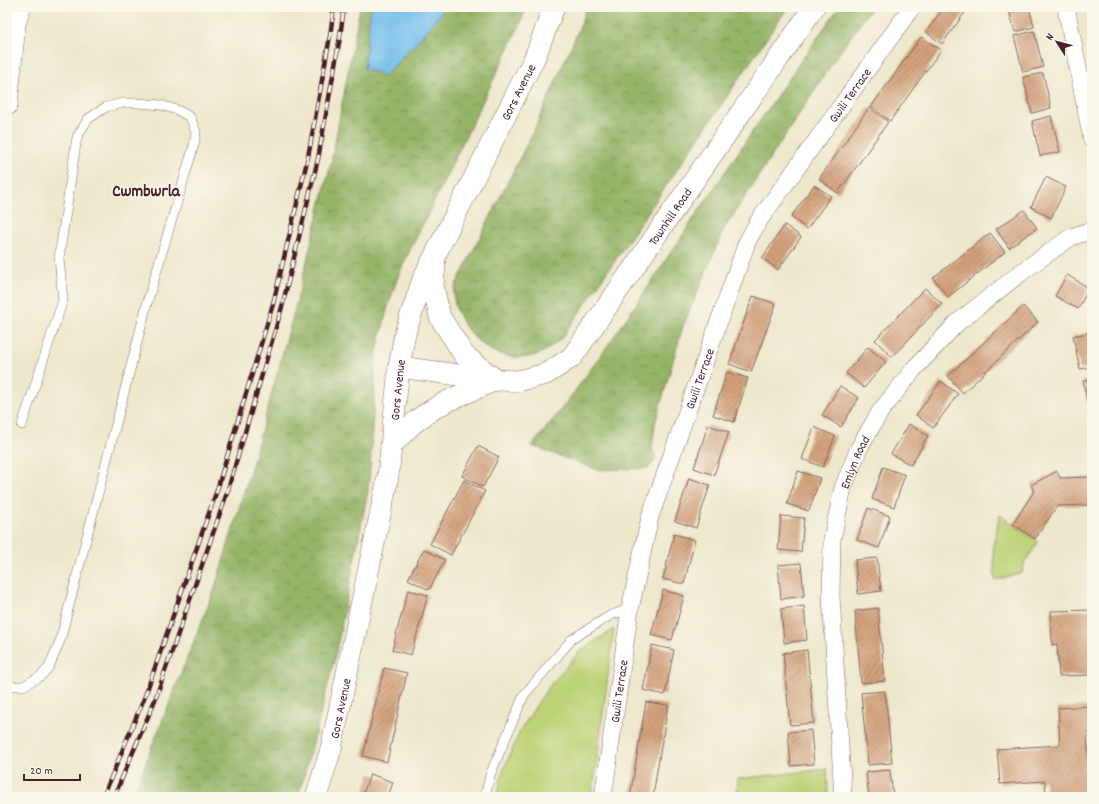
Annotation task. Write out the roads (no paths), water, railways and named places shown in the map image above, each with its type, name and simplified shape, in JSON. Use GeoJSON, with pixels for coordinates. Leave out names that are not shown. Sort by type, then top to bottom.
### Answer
{"type":"FeatureCollection","features":[{"type":"Feature","properties":{"kind":"street"},"geometry":{"type":"LineString","coordinates":[[7,105],[15,24],[20,7]]}},
{"type":"Feature","properties":{"kind":"street","name":"Gors Avenue"},"geometry":{"type":"LineString","coordinates":[[316,797],[332,741],[388,477],[399,367],[405,333],[423,279],[535,57],[554,7]]}},
{"type":"Feature","properties":{"kind":"street","name":"Townhill Road"},"geometry":{"type":"LineString","coordinates":[[399,367],[496,380],[518,381],[546,374],[572,357],[814,7]]}},
{"type":"Feature","properties":{"kind":"street","name":"Gwili Terrace"},"geometry":{"type":"LineString","coordinates":[[603,797],[630,609],[650,517],[747,242],[758,222],[912,7]]}},
{"type":"Feature","properties":{"kind":"street"},"geometry":{"type":"LineString","coordinates":[[1066,7],[1092,140]]}},
{"type":"Feature","properties":{"kind":"street","name":"Emlyn Road"},"geometry":{"type":"LineString","coordinates":[[843,797],[831,596],[832,539],[843,488],[859,448],[880,412],[914,369],[957,323],[1023,271],[1071,237],[1092,230]]}},
{"type":"Feature","properties":{"kind":"street"},"geometry":{"type":"LineString","coordinates":[[436,253],[432,286],[440,318],[464,356],[496,380]]}},
{"type":"Feature","properties":{"kind":"street","name":"Townhill Road"},"geometry":{"type":"LineString","coordinates":[[392,446],[406,430],[423,416],[448,400],[496,380]]}},
{"type":"Feature","properties":{"kind":"lane"},"geometry":{"type":"LineString","coordinates":[[7,686],[23,686],[41,676],[49,667],[60,641],[148,300],[194,145],[196,132],[190,117],[177,110],[161,105],[122,102],[106,106],[88,119],[77,137],[59,258],[63,300],[22,425]]}},
{"type":"Feature","properties":{"kind":"lane"},"geometry":{"type":"LineString","coordinates":[[485,797],[490,775],[524,695],[572,639],[611,616],[630,609]]}},
{"type":"Feature","properties":{"kind":"water"},"geometry":{"type":"Polygon","coordinates":[[[371,7],[446,7],[424,34],[385,75],[364,69],[371,7]]]}},
{"type":"Feature","properties":{"kind":"railway"},"geometry":{"type":"LineString","coordinates":[[103,797],[145,696],[217,490],[273,304],[308,157],[334,7]]}},
{"type":"Feature","properties":{"kind":"railway"},"geometry":{"type":"LineString","coordinates":[[114,797],[155,700],[227,493],[282,307],[318,159],[344,7]]}},
{"type":"Feature","properties":{"kind":"district","name":"Cwmbwrla"},"geometry":{"type":"Point","coordinates":[146,190]}}]}
